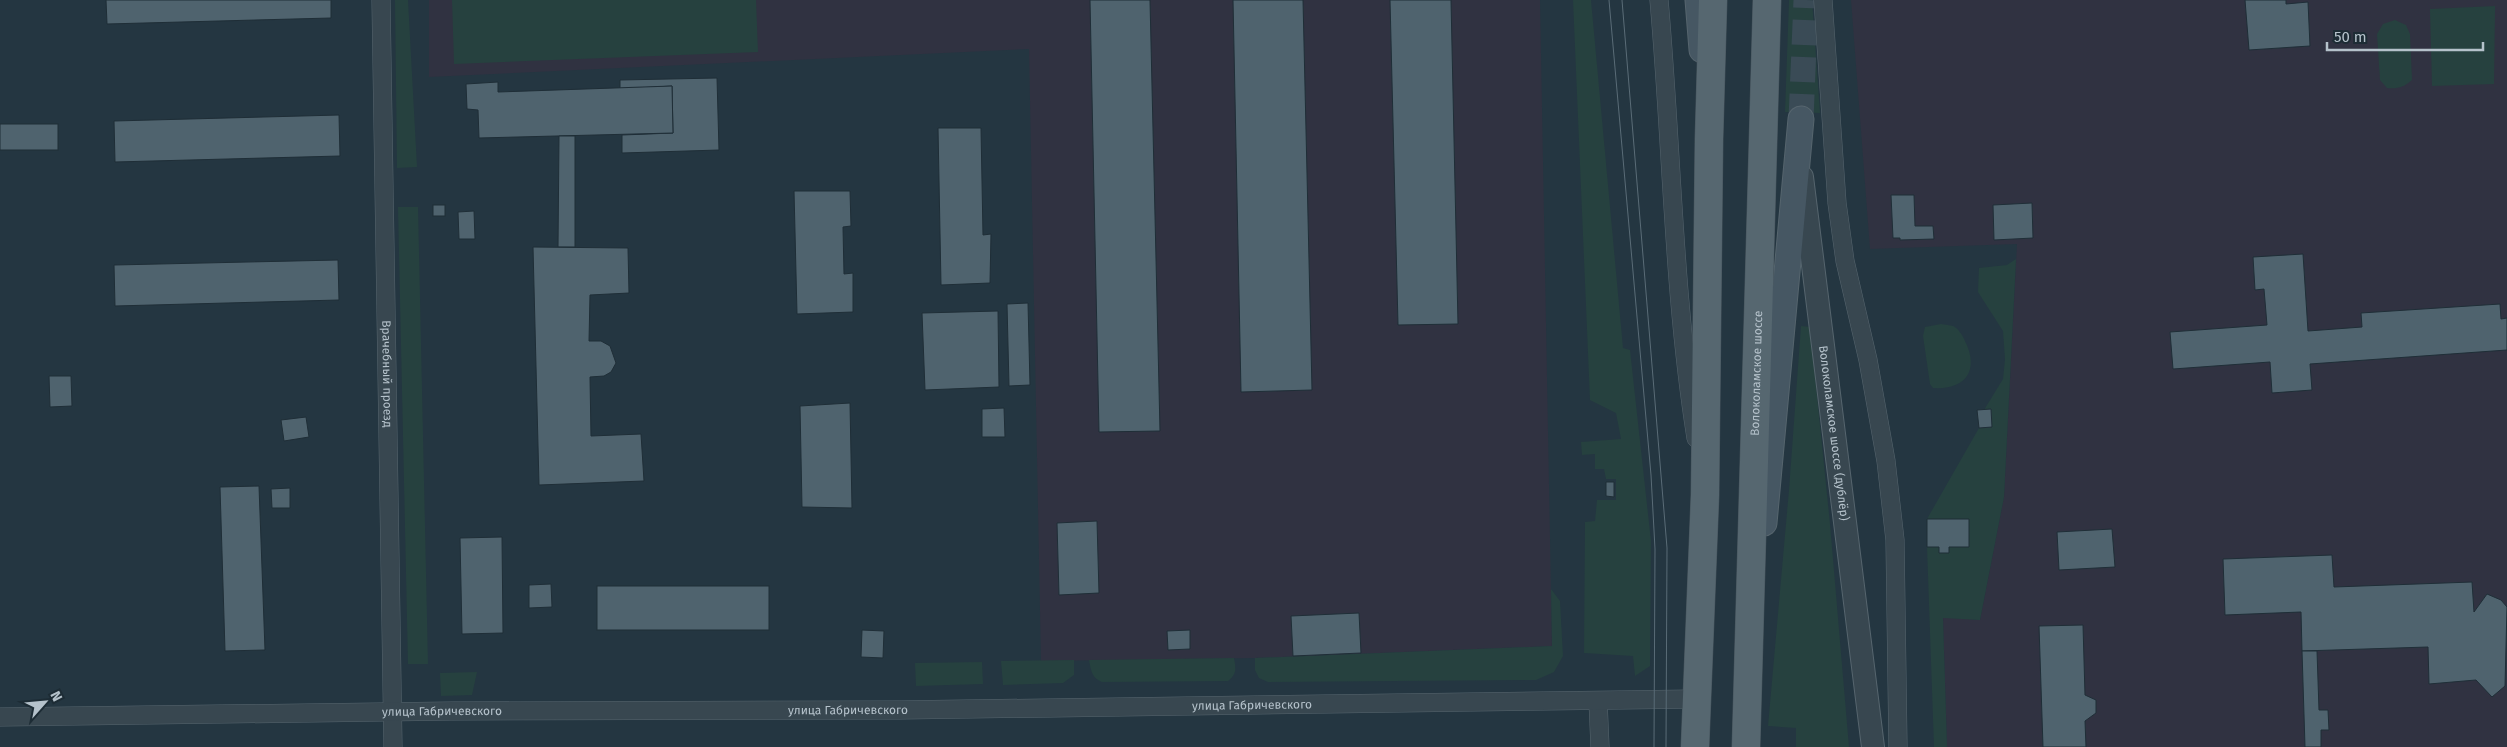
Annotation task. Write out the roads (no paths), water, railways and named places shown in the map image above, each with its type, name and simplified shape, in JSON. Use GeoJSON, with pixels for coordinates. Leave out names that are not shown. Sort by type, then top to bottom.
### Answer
{"type":"FeatureCollection","features":[{"type":"Feature","properties":{"kind":"main road"},"geometry":{"type":"LineString","coordinates":[[1698,0],[1709,139]]}},
{"type":"Feature","properties":{"kind":"main road"},"geometry":{"type":"LineString","coordinates":[[1695,747],[1695,699],[1705,496],[1709,139],[1714,0]]}},
{"type":"Feature","properties":{"kind":"main road","name":"Волоколамское шоссе"},"geometry":{"type":"LineString","coordinates":[[1746,747],[1767,0]]}},
{"type":"Feature","properties":{"kind":"main road"},"geometry":{"type":"LineString","coordinates":[[1747,712],[1801,119]]}},
{"type":"Feature","properties":{"kind":"street","name":"Врачебный проезд"},"geometry":{"type":"LineString","coordinates":[[381,0],[392,747]]}},
{"type":"Feature","properties":{"kind":"street"},"geometry":{"type":"LineString","coordinates":[[1659,0],[1686,371],[1705,496]]}},
{"type":"Feature","properties":{"kind":"street"},"geometry":{"type":"LineString","coordinates":[[1823,0],[1837,203],[1845,261],[1868,360],[1886,461],[1896,540],[1898,747]]}},
{"type":"Feature","properties":{"kind":"street","name":"Волоколамское шоссе (дублёр)"},"geometry":{"type":"LineString","coordinates":[[1801,119],[1803,183],[1810,254],[1854,584],[1873,747]]}},
{"type":"Feature","properties":{"kind":"street","name":"улица Габричевского"},"geometry":{"type":"LineString","coordinates":[[0,717],[392,712],[889,710],[1695,699]]}},
{"type":"Feature","properties":{"kind":"street"},"geometry":{"type":"LineString","coordinates":[[1598,701],[1600,747]]}},
{"type":"Feature","properties":{"kind":"tunnel"},"geometry":{"type":"LineString","coordinates":[[1801,119],[1806,0]]}},
{"type":"Feature","properties":{"kind":"tram line"},"geometry":{"type":"LineString","coordinates":[[1609,0],[1651,475],[1655,549],[1654,747]]}},
{"type":"Feature","properties":{"kind":"tram line"},"geometry":{"type":"LineString","coordinates":[[1622,0],[1667,548],[1666,747]]}}]}
